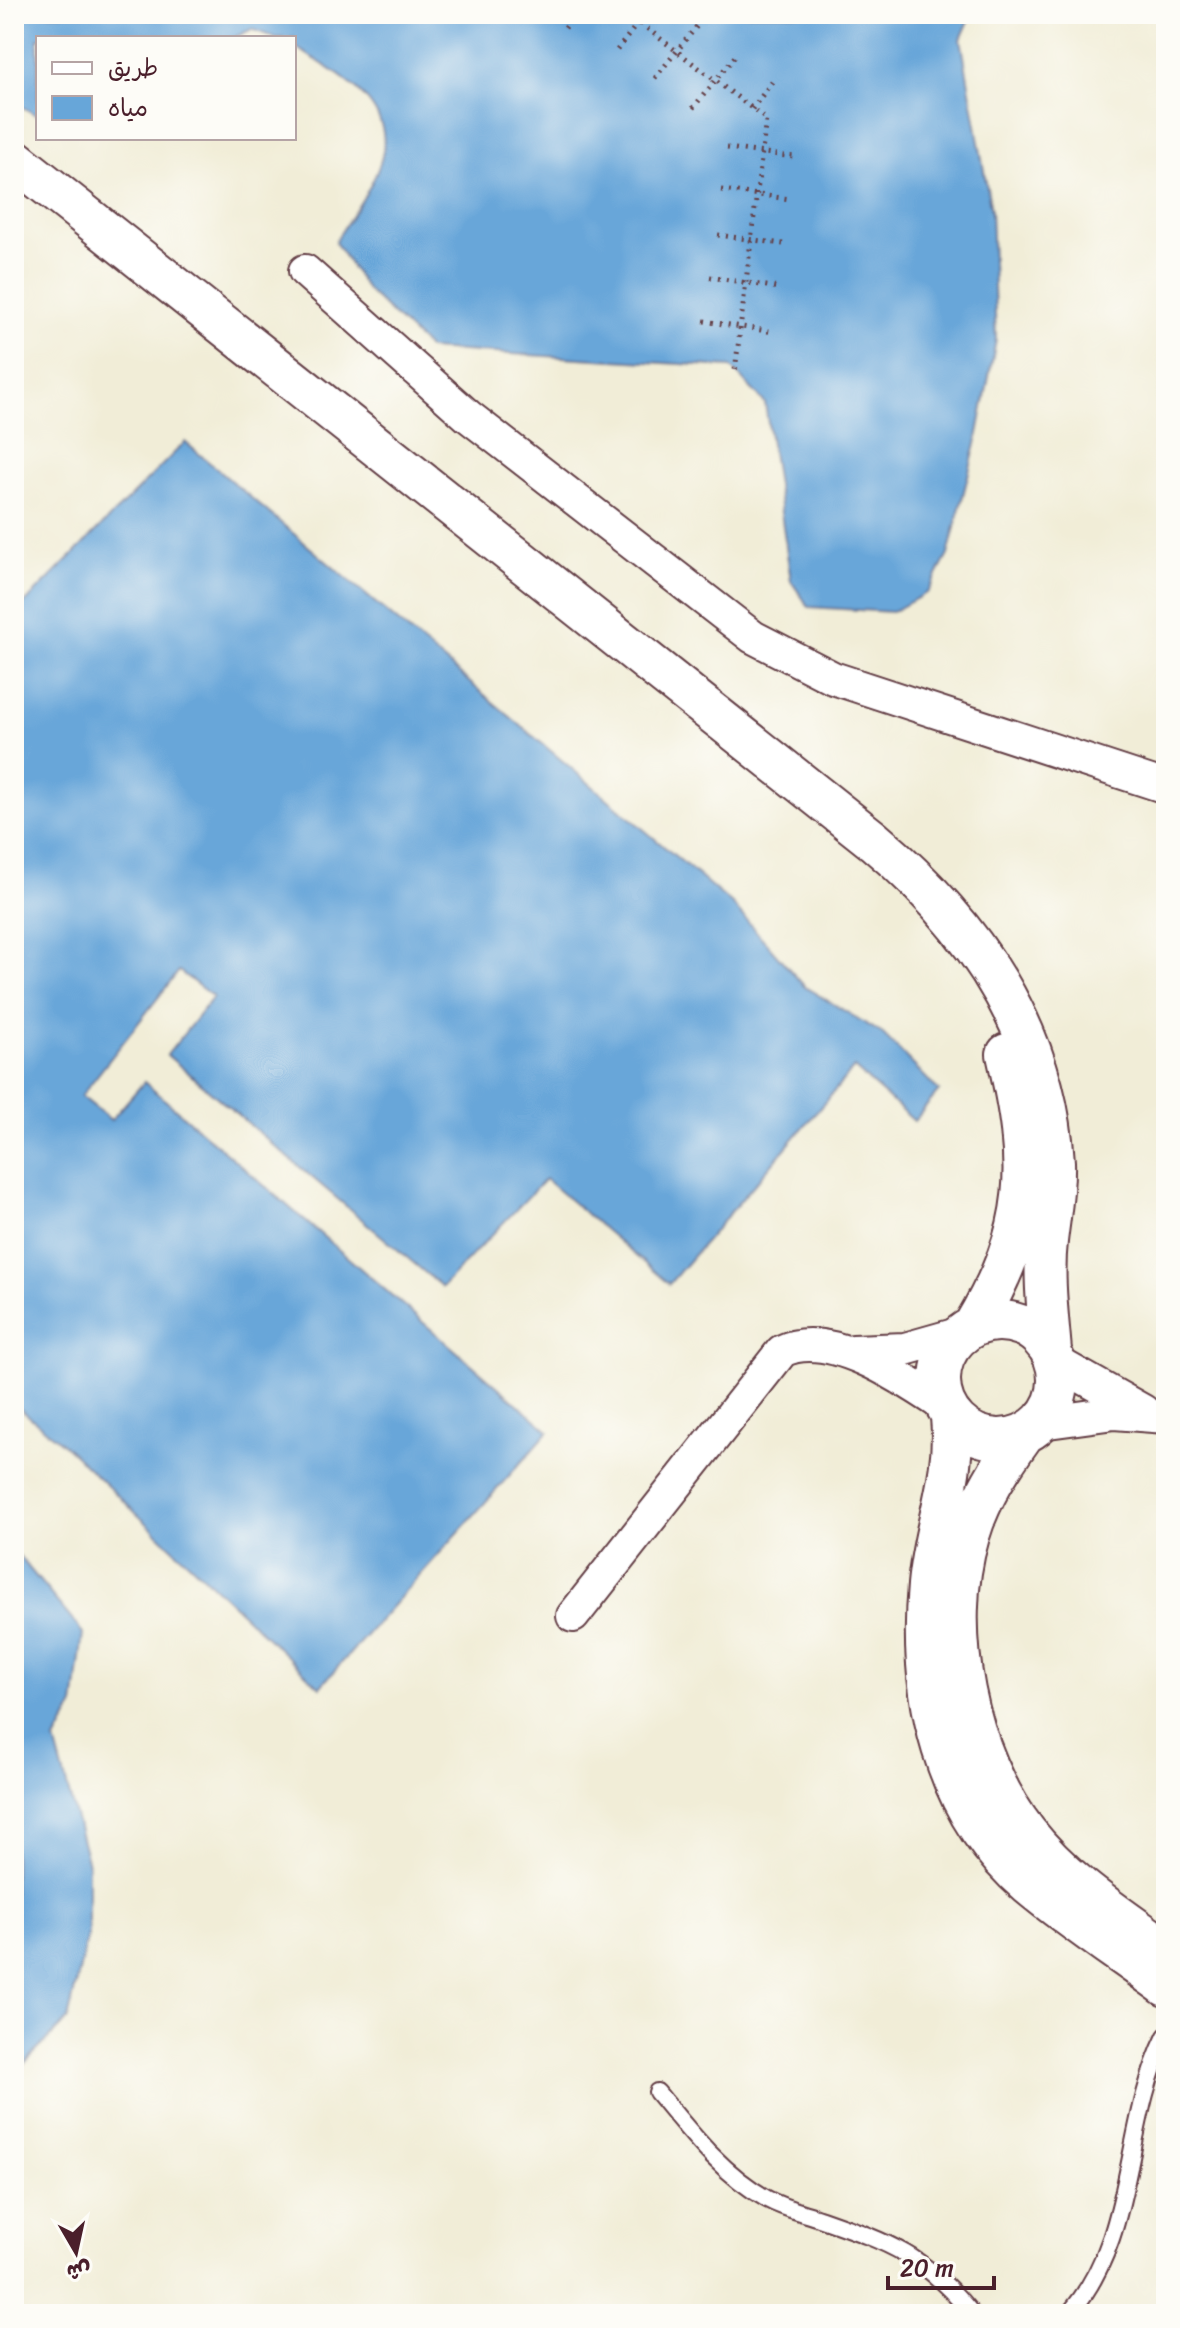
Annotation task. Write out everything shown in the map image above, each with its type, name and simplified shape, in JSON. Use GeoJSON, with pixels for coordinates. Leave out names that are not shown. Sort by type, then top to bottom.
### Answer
{"type":"FeatureCollection","features":[{"type":"Feature","properties":{"kind":"street"},"geometry":{"type":"LineString","coordinates":[[14,159],[874,841],[940,902],[994,972],[1015,1009],[1044,1091],[1054,1161],[1054,1197],[1047,1242],[1055,1401],[1002,1465],[977,1511],[962,1562],[959,1639],[971,1720],[1003,1797],[1026,1832],[1084,1891],[1166,1950]]}},
{"type":"Feature","properties":{"kind":"street"},"geometry":{"type":"LineString","coordinates":[[305,271],[468,416],[753,637],[833,678],[1166,787]]}},
{"type":"Feature","properties":{"kind":"street"},"geometry":{"type":"LineString","coordinates":[[968,937],[1005,1042],[1016,1091],[1026,1176],[1023,1212],[1009,1257],[969,1330],[947,1350],[941,1367],[939,1384],[949,1412],[952,1465],[931,1553],[924,1633],[929,1692],[946,1764],[981,1829],[1028,1884],[1166,1986]]}},
{"type":"Feature","properties":{"kind":"street"},"geometry":{"type":"LineString","coordinates":[[573,1616],[773,1359],[793,1345],[842,1351],[905,1349],[990,1322],[1025,1327],[1053,1357],[1158,1416]]}},
{"type":"Feature","properties":{"kind":"street"},"geometry":{"type":"LineString","coordinates":[[842,1351],[896,1376],[949,1412],[966,1430],[984,1438],[1004,1440],[1032,1428],[1089,1415],[1158,1416]]}},
{"type":"Feature","properties":{"kind":"lane"},"geometry":{"type":"LineString","coordinates":[[1069,2314],[1087,2293],[1112,2245],[1143,2104],[1166,2036]]}},
{"type":"Feature","properties":{"kind":"lane"},"geometry":{"type":"LineString","coordinates":[[657,2092],[711,2156],[748,2187],[792,2210],[907,2252],[930,2267],[972,2314]]}},
{"type":"Feature","properties":{"kind":"path"},"geometry":{"type":"LineString","coordinates":[[565,28],[576,14]]}},
{"type":"Feature","properties":{"kind":"path"},"geometry":{"type":"LineString","coordinates":[[628,14],[766,119],[735,371]]}},
{"type":"Feature","properties":{"kind":"path"},"geometry":{"type":"LineString","coordinates":[[617,50],[645,14]]}},
{"type":"Feature","properties":{"kind":"path"},"geometry":{"type":"LineString","coordinates":[[655,78],[697,26]]}},
{"type":"Feature","properties":{"kind":"path"},"geometry":{"type":"LineString","coordinates":[[693,108],[736,55]]}},
{"type":"Feature","properties":{"kind":"path"},"geometry":{"type":"LineString","coordinates":[[752,109],[772,82]]}},
{"type":"Feature","properties":{"kind":"path"},"geometry":{"type":"LineString","coordinates":[[727,148],[794,157]]}},
{"type":"Feature","properties":{"kind":"path"},"geometry":{"type":"LineString","coordinates":[[721,190],[790,199]]}},
{"type":"Feature","properties":{"kind":"path"},"geometry":{"type":"LineString","coordinates":[[718,235],[783,244]]}},
{"type":"Feature","properties":{"kind":"path"},"geometry":{"type":"LineString","coordinates":[[710,277],[779,288]]}},
{"type":"Feature","properties":{"kind":"path"},"geometry":{"type":"LineString","coordinates":[[704,321],[774,332]]}},
{"type":"Feature","properties":{"kind":"water"},"geometry":{"type":"Polygon","coordinates":[[[14,14],[972,14],[961,39],[991,211],[996,340],[976,444],[948,555],[928,592],[892,612],[809,607],[791,581],[765,403],[731,367],[429,349],[367,290],[335,242],[365,195],[379,166],[384,144],[381,125],[374,109],[346,80],[296,47],[296,36],[270,36],[252,29],[237,36],[36,36],[36,115],[14,102],[14,14]]]}},
{"type":"Feature","properties":{"kind":"water"},"geometry":{"type":"Polygon","coordinates":[[[185,442],[732,904],[805,987],[883,1034],[939,1091],[914,1121],[854,1068],[669,1284],[545,1179],[442,1287],[167,1055],[213,997],[179,971],[81,1096],[111,1120],[144,1082],[549,1431],[320,1687],[64,1445],[14,1404],[14,614],[185,442]]]}},
{"type":"Feature","properties":{"kind":"water"},"geometry":{"type":"Polygon","coordinates":[[[14,1550],[83,1633],[74,1706],[55,1741],[88,1864],[88,1934],[68,2019],[14,2074],[14,1550]]]}}]}
